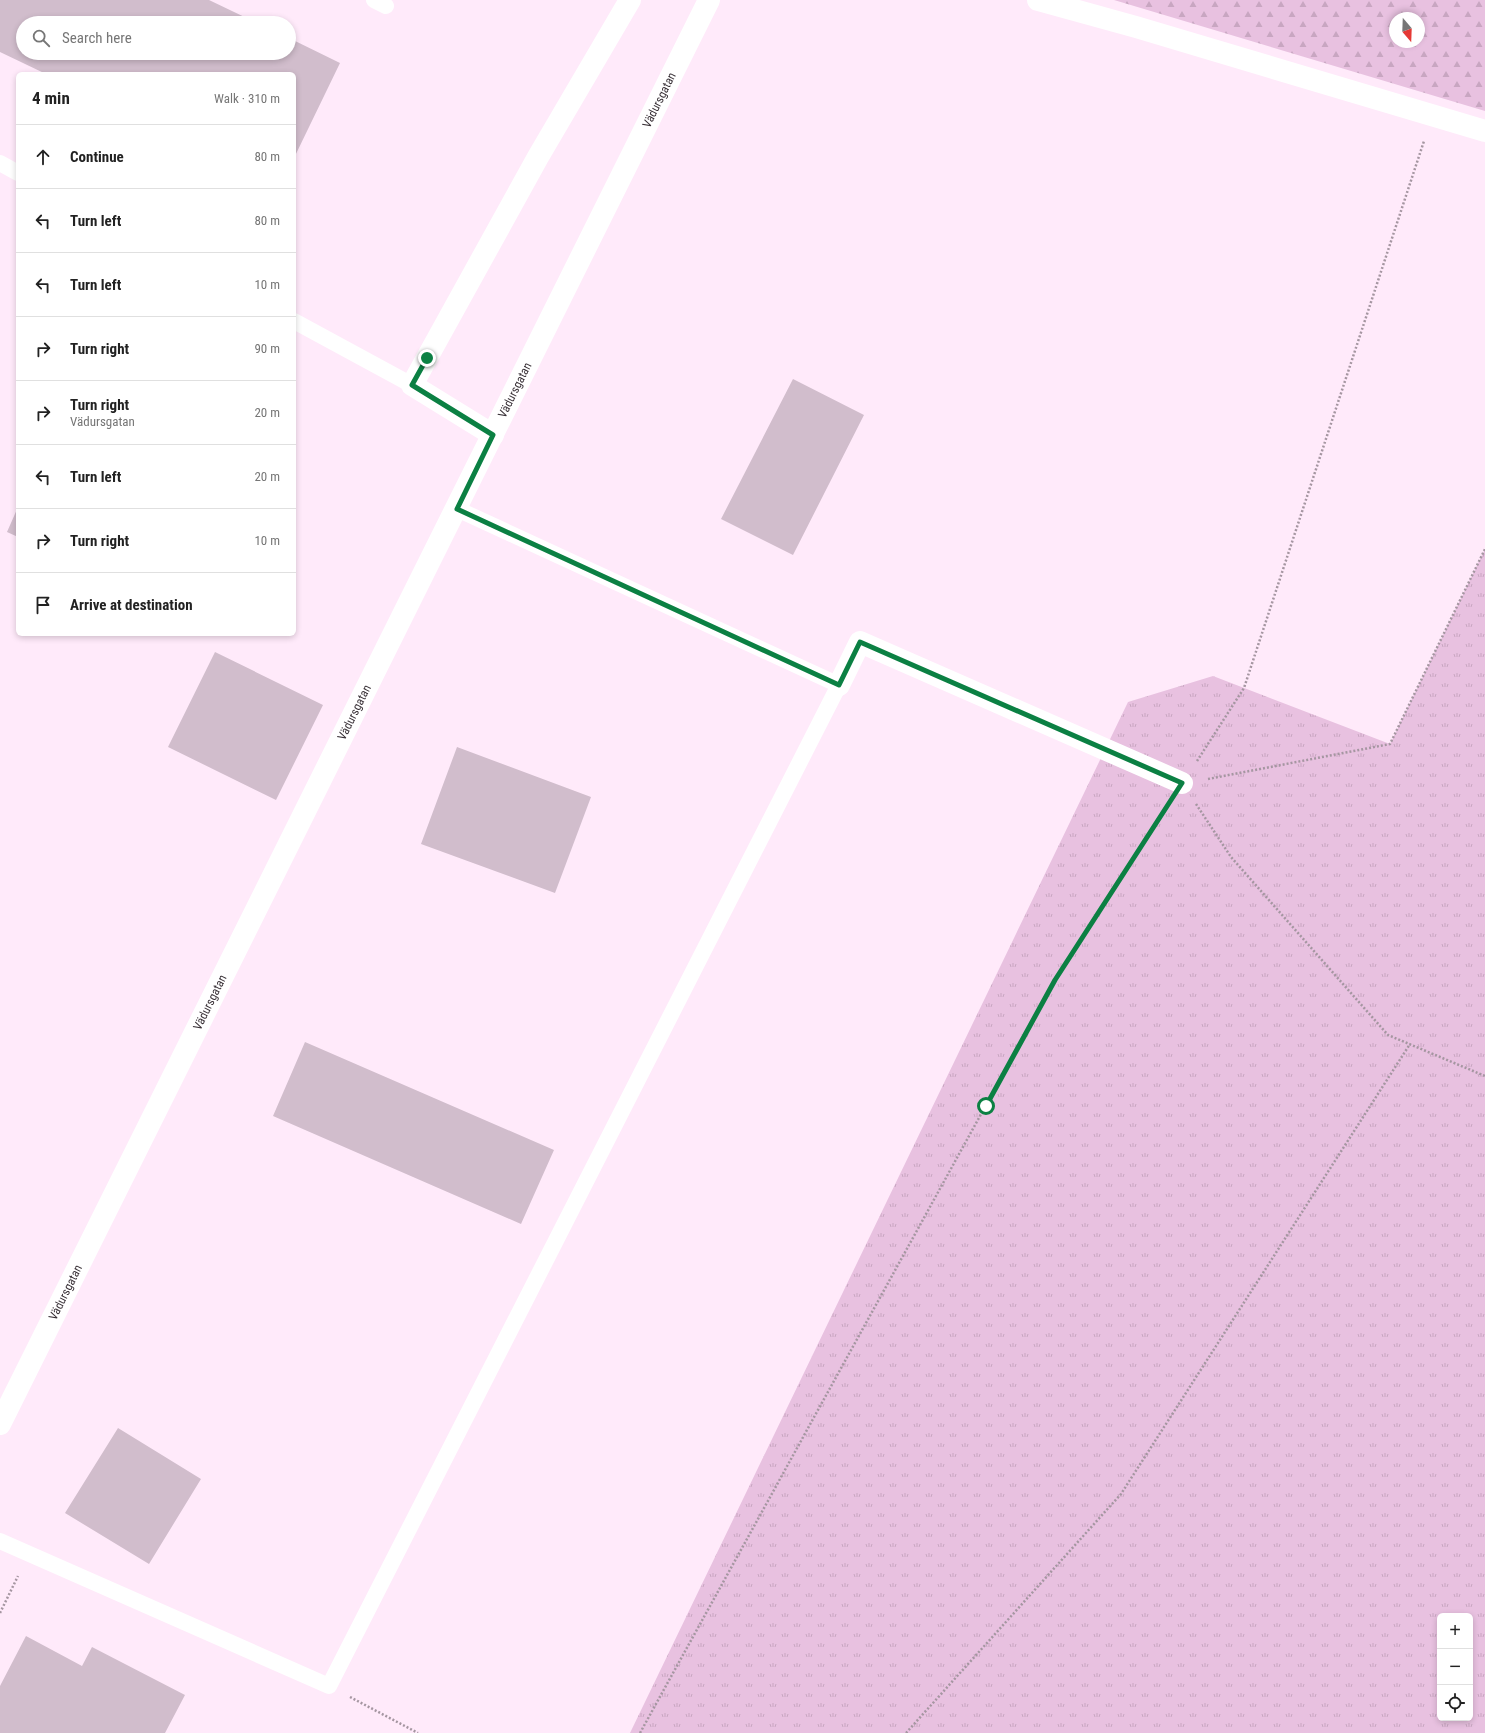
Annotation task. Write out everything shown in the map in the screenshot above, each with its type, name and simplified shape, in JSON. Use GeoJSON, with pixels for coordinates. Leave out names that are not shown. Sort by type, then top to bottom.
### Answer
{"type":"FeatureCollection","features":[{"type":"Feature","properties":{"kind":"street"},"geometry":{"type":"LineString","coordinates":[[493,435],[412,385],[538,157],[630,0]]}},
{"type":"Feature","properties":{"kind":"street","name":"Vädursgatan"},"geometry":{"type":"LineString","coordinates":[[0,1424],[457,509],[709,0]]}},
{"type":"Feature","properties":{"kind":"street"},"geometry":{"type":"LineString","coordinates":[[1038,0],[1136,27],[1485,132]]}},
{"type":"Feature","properties":{"kind":"street"},"geometry":{"type":"LineString","coordinates":[[839,685],[860,642],[1182,783]]}},
{"type":"Feature","properties":{"kind":"lane"},"geometry":{"type":"LineString","coordinates":[[0,163],[16,172]]}},
{"type":"Feature","properties":{"kind":"lane"},"geometry":{"type":"LineString","coordinates":[[296,322],[412,385]]}},
{"type":"Feature","properties":{"kind":"lane"},"geometry":{"type":"LineString","coordinates":[[0,1541],[329,1686],[839,685],[457,509]]}},
{"type":"Feature","properties":{"kind":"path"},"geometry":{"type":"LineString","coordinates":[[640,1733],[1055,980],[1244,688],[1432,116]]}},
{"type":"Feature","properties":{"kind":"path"},"geometry":{"type":"LineString","coordinates":[[1182,783],[1390,744],[1485,549]]}},
{"type":"Feature","properties":{"kind":"path"},"geometry":{"type":"LineString","coordinates":[[1182,783],[1231,856],[1388,1035],[1485,1076]]}},
{"type":"Feature","properties":{"kind":"path"},"geometry":{"type":"LineString","coordinates":[[906,1733],[1121,1494],[1410,1044]]}},
{"type":"Feature","properties":{"kind":"path"},"geometry":{"type":"LineString","coordinates":[[0,1612],[29,1554]]}},
{"type":"Feature","properties":{"kind":"path"},"geometry":{"type":"LineString","coordinates":[[329,1686],[418,1733]]}},
{"type":"Feature","properties":{"kind":"green space"},"geometry":{"type":"Polygon","coordinates":[[[1114,0],[1485,0],[1485,111],[1114,0]]]}},
{"type":"Feature","properties":{"kind":"green space"},"geometry":{"type":"Polygon","coordinates":[[[1485,549],[1485,1733],[630,1733],[1128,702],[1213,676],[1390,744],[1485,549]]]}},
{"type":"Feature","properties":{"kind":"building"},"geometry":{"type":"Polygon","coordinates":[[[0,0],[209,0],[242,16],[16,16],[16,60],[0,52],[0,0]]]}},
{"type":"Feature","properties":{"kind":"building"},"geometry":{"type":"Polygon","coordinates":[[[296,41],[340,63],[296,154],[296,72],[42,72],[17,60],[296,60],[296,41]]]}},
{"type":"Feature","properties":{"kind":"building"},"geometry":{"type":"Polygon","coordinates":[[[793,379],[864,415],[793,555],[721,519],[793,379]]]}},
{"type":"Feature","properties":{"kind":"building"},"geometry":{"type":"Polygon","coordinates":[[[16,512],[16,536],[7,532],[16,512]]]}},
{"type":"Feature","properties":{"kind":"building"},"geometry":{"type":"Polygon","coordinates":[[[215,652],[323,705],[276,800],[168,747],[215,652]]]}},
{"type":"Feature","properties":{"kind":"building"},"geometry":{"type":"Polygon","coordinates":[[[457,747],[591,797],[555,893],[421,844],[457,747]]]}},
{"type":"Feature","properties":{"kind":"building"},"geometry":{"type":"Polygon","coordinates":[[[305,1042],[554,1150],[521,1224],[273,1116],[305,1042]]]}},
{"type":"Feature","properties":{"kind":"building"},"geometry":{"type":"Polygon","coordinates":[[[118,1428],[201,1479],[149,1564],[65,1513],[118,1428]]]}},
{"type":"Feature","properties":{"kind":"building"},"geometry":{"type":"Polygon","coordinates":[[[26,1636],[82,1666],[92,1647],[185,1695],[165,1733],[0,1733],[0,1686],[26,1636]]]}},
{"type":"Feature","properties":{"kind":"route"},"geometry":{"type":"LineString","coordinates":[[427,358],[412,385],[493,435],[457,509],[839,685],[860,642],[1182,783],[1055,980],[986,1106]]}}]}
